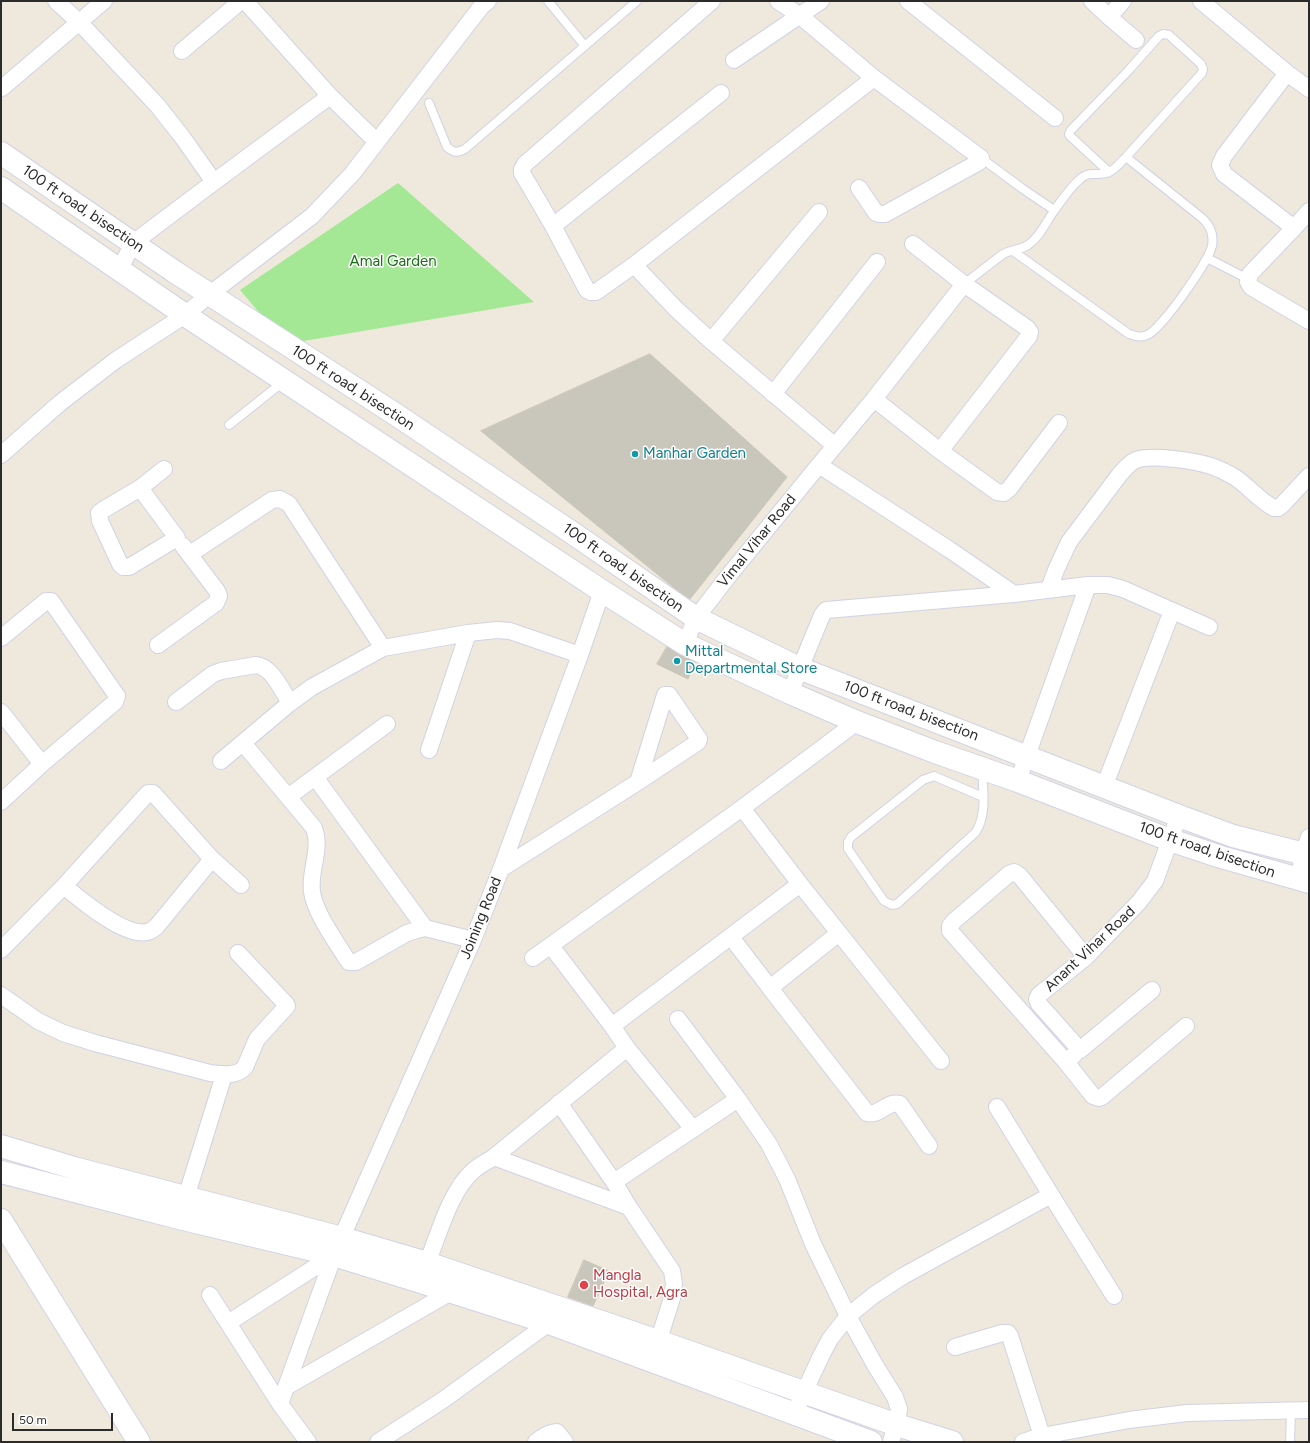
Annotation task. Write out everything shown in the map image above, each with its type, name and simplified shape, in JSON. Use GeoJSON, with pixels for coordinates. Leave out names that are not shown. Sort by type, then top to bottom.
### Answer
{"type":"FeatureCollection","features":[{"type":"Feature","properties":{"kind":"street"},"geometry":{"type":"LineString","coordinates":[[56,1],[79,22],[157,105],[183,138],[214,182]]}},
{"type":"Feature","properties":{"kind":"street"},"geometry":{"type":"LineString","coordinates":[[2,88],[104,1]]}},
{"type":"Feature","properties":{"kind":"street"},"geometry":{"type":"LineString","coordinates":[[182,51],[241,1]]}},
{"type":"Feature","properties":{"kind":"street"},"geometry":{"type":"LineString","coordinates":[[245,1],[330,96],[377,142]]}},
{"type":"Feature","properties":{"kind":"street"},"geometry":{"type":"LineString","coordinates":[[712,1],[525,164],[522,169],[522,173],[553,226],[587,290],[591,292],[596,292],[634,265],[874,78]]}},
{"type":"Feature","properties":{"kind":"street"},"geometry":{"type":"LineString","coordinates":[[778,1],[799,16],[874,78],[981,158],[979,162],[885,214],[876,213],[859,188]]}},
{"type":"Feature","properties":{"kind":"street"},"geometry":{"type":"LineString","coordinates":[[734,60],[821,1]]}},
{"type":"Feature","properties":{"kind":"street"},"geometry":{"type":"LineString","coordinates":[[908,1],[1055,118]]}},
{"type":"Feature","properties":{"kind":"street"},"geometry":{"type":"LineString","coordinates":[[1092,1],[1136,40]]}},
{"type":"Feature","properties":{"kind":"street"},"geometry":{"type":"LineString","coordinates":[[1109,16],[1123,1]]}},
{"type":"Feature","properties":{"kind":"street"},"geometry":{"type":"LineString","coordinates":[[1203,2],[1309,89]]}},
{"type":"Feature","properties":{"kind":"street"},"geometry":{"type":"LineString","coordinates":[[1,455],[60,403],[116,360],[186,315],[210,294],[312,216],[352,174],[481,3]]}},
{"type":"Feature","properties":{"kind":"street"},"geometry":{"type":"LineString","coordinates":[[1288,73],[1224,156],[1220,165],[1224,174],[1294,228]]}},
{"type":"Feature","properties":{"kind":"street"},"geometry":{"type":"LineString","coordinates":[[553,226],[721,93]]}},
{"type":"Feature","properties":{"kind":"street"},"geometry":{"type":"LineString","coordinates":[[120,270],[133,243],[330,96]]}},
{"type":"Feature","properties":{"kind":"street","name":"100 ft road, bisection"},"geometry":{"type":"LineString","coordinates":[[1,153],[133,243],[395,414],[696,618],[799,668],[1179,816],[1233,836],[1307,848]]}},
{"type":"Feature","properties":{"kind":"street","name":"100 ft road, bisection"},"geometry":{"type":"LineString","coordinates":[[3,189],[186,315],[553,559],[685,644],[790,693],[858,722],[935,752],[1018,781],[1170,840],[1304,881]]}},
{"type":"Feature","properties":{"kind":"street"},"geometry":{"type":"LineString","coordinates":[[1309,211],[1250,274],[1248,279],[1251,287],[1309,322]]}},
{"type":"Feature","properties":{"kind":"street"},"geometry":{"type":"LineString","coordinates":[[711,341],[819,212]]}},
{"type":"Feature","properties":{"kind":"street"},"geometry":{"type":"LineString","coordinates":[[913,244],[964,284],[1027,328],[1030,332],[1029,336],[940,451]]}},
{"type":"Feature","properties":{"kind":"street"},"geometry":{"type":"LineString","coordinates":[[773,394],[877,262]]}},
{"type":"Feature","properties":{"kind":"street"},"geometry":{"type":"LineString","coordinates":[[634,265],[676,309],[711,341],[834,445]]}},
{"type":"Feature","properties":{"kind":"street","name":"Vimal Vihar Road"},"geometry":{"type":"LineString","coordinates":[[685,644],[696,618],[730,574],[834,445],[874,399],[964,284]]}},
{"type":"Feature","properties":{"kind":"street"},"geometry":{"type":"LineString","coordinates":[[874,399],[940,451],[998,492],[1004,493],[1009,489],[1059,422]]}},
{"type":"Feature","properties":{"kind":"street"},"geometry":{"type":"LineString","coordinates":[[1050,590],[1056,570],[1069,542],[1120,474],[1128,465],[1136,460],[1147,457],[1191,461],[1211,466],[1237,478],[1274,508],[1278,508],[1282,505],[1309,476]]}},
{"type":"Feature","properties":{"kind":"street"},"geometry":{"type":"LineString","coordinates":[[819,465],[950,550],[1014,594]]}},
{"type":"Feature","properties":{"kind":"street"},"geometry":{"type":"LineString","coordinates":[[164,469],[140,488],[102,510],[99,514],[100,521],[122,566],[129,567],[177,538]]}},
{"type":"Feature","properties":{"kind":"street"},"geometry":{"type":"LineString","coordinates":[[470,504],[489,478]]}},
{"type":"Feature","properties":{"kind":"street"},"geometry":{"type":"LineString","coordinates":[[140,488],[218,591],[218,599],[216,603],[158,645]]}},
{"type":"Feature","properties":{"kind":"street"},"geometry":{"type":"LineString","coordinates":[[190,554],[272,500],[280,499],[289,504],[383,648]]}},
{"type":"Feature","properties":{"kind":"street"},"geometry":{"type":"LineString","coordinates":[[553,559],[571,532]]}},
{"type":"Feature","properties":{"kind":"street"},"geometry":{"type":"LineString","coordinates":[[1018,781],[1088,585]]}},
{"type":"Feature","properties":{"kind":"street"},"geometry":{"type":"LineString","coordinates":[[790,693],[799,668],[822,615],[826,610],[1014,594],[1088,585],[1108,585],[1123,589],[1209,627]]}},
{"type":"Feature","properties":{"kind":"street","name":"Joining Road"},"geometry":{"type":"LineString","coordinates":[[280,1404],[338,1247],[473,940],[580,656],[602,591]]}},
{"type":"Feature","properties":{"kind":"street"},"geometry":{"type":"LineString","coordinates":[[1,638],[46,601],[50,601],[117,694],[117,699],[114,702],[42,764],[1,802]]}},
{"type":"Feature","properties":{"kind":"street"},"geometry":{"type":"LineString","coordinates":[[1104,787],[1172,610]]}},
{"type":"Feature","properties":{"kind":"street"},"geometry":{"type":"LineString","coordinates":[[220,761],[290,703],[312,687],[383,648],[468,633],[497,630],[510,631],[580,656]]}},
{"type":"Feature","properties":{"kind":"street"},"geometry":{"type":"LineString","coordinates":[[429,750],[468,633]]}},
{"type":"Feature","properties":{"kind":"street"},"geometry":{"type":"LineString","coordinates":[[176,702],[213,674],[221,671],[260,665],[269,671],[290,703]]}},
{"type":"Feature","properties":{"kind":"street"},"geometry":{"type":"LineString","coordinates":[[501,869],[638,782],[699,741],[669,695],[665,695],[638,782]]}},
{"type":"Feature","properties":{"kind":"street"},"geometry":{"type":"LineString","coordinates":[[1,712],[42,764]]}},
{"type":"Feature","properties":{"kind":"street"},"geometry":{"type":"LineString","coordinates":[[534,958],[742,808],[858,722]]}},
{"type":"Feature","properties":{"kind":"street"},"geometry":{"type":"LineString","coordinates":[[288,797],[387,724]]}},
{"type":"Feature","properties":{"kind":"street"},"geometry":{"type":"LineString","coordinates":[[243,743],[314,828],[317,836],[318,848],[312,879],[312,892],[316,907],[349,962],[356,962],[407,933],[426,928],[473,940]]}},
{"type":"Feature","properties":{"kind":"street"},"geometry":{"type":"LineString","coordinates":[[315,777],[426,928]]}},
{"type":"Feature","properties":{"kind":"street"},"geometry":{"type":"LineString","coordinates":[[1,950],[64,886],[148,792],[153,793],[212,859],[241,885]]}},
{"type":"Feature","properties":{"kind":"street"},"geometry":{"type":"LineString","coordinates":[[742,808],[940,1061]]}},
{"type":"Feature","properties":{"kind":"street","name":"Anant Vihar Road"},"geometry":{"type":"LineString","coordinates":[[1080,1050],[1039,1004],[1037,999],[1039,995],[1086,957],[1139,902],[1155,880],[1179,816]]}},
{"type":"Feature","properties":{"kind":"street"},"geometry":{"type":"LineString","coordinates":[[1304,881],[1307,848]]}},
{"type":"Feature","properties":{"kind":"street"},"geometry":{"type":"LineString","coordinates":[[64,886],[92,909],[125,928],[146,933],[152,931],[157,926],[212,859]]}},
{"type":"Feature","properties":{"kind":"street"},"geometry":{"type":"LineString","coordinates":[[1086,957],[1020,876],[1014,872],[1009,874],[950,926],[950,931],[1066,1062],[1093,1096],[1098,1098],[1102,1097],[1186,1026]]}},
{"type":"Feature","properties":{"kind":"street"},"geometry":{"type":"LineString","coordinates":[[612,1026],[731,938],[800,884]]}},
{"type":"Feature","properties":{"kind":"street"},"geometry":{"type":"LineString","coordinates":[[770,988],[839,933]]}},
{"type":"Feature","properties":{"kind":"street"},"geometry":{"type":"LineString","coordinates":[[731,938],[867,1113],[874,1114],[891,1103],[900,1104],[929,1146]]}},
{"type":"Feature","properties":{"kind":"street"},"geometry":{"type":"LineString","coordinates":[[551,946],[627,1048],[694,1129]]}},
{"type":"Feature","properties":{"kind":"street"},"geometry":{"type":"LineString","coordinates":[[1,995],[38,1021],[63,1033],[95,1043],[210,1073],[224,1075],[243,1070],[257,1039],[287,1006],[238,953]]}},
{"type":"Feature","properties":{"kind":"street"},"geometry":{"type":"LineString","coordinates":[[1066,1062],[1152,990]]}},
{"type":"Feature","properties":{"kind":"street"},"geometry":{"type":"LineString","coordinates":[[678,1019],[738,1099],[769,1144],[787,1179],[813,1244],[848,1316],[875,1365],[895,1397],[899,1409],[894,1434]]}},
{"type":"Feature","properties":{"kind":"street"},"geometry":{"type":"LineString","coordinates":[[427,1263],[456,1192],[474,1170],[494,1157],[627,1048]]}},
{"type":"Feature","properties":{"kind":"street"},"geometry":{"type":"LineString","coordinates":[[180,1218],[224,1075]]}},
{"type":"Feature","properties":{"kind":"street"},"geometry":{"type":"LineString","coordinates":[[614,1182],[738,1099]]}},
{"type":"Feature","properties":{"kind":"street"},"geometry":{"type":"LineString","coordinates":[[559,1103],[614,1182],[672,1271],[674,1284],[672,1298],[655,1351]]}},
{"type":"Feature","properties":{"kind":"street"},"geometry":{"type":"LineString","coordinates":[[997,1107],[1050,1195],[1114,1296]]}},
{"type":"Feature","properties":{"kind":"street"},"geometry":{"type":"LineString","coordinates":[[1,1146],[74,1168],[186,1197],[338,1247],[451,1292],[553,1315]]}},
{"type":"Feature","properties":{"kind":"street"},"geometry":{"type":"LineString","coordinates":[[494,1157],[629,1207]]}},
{"type":"Feature","properties":{"kind":"street"},"geometry":{"type":"LineString","coordinates":[[1,1172],[180,1218],[427,1263],[553,1315],[655,1351],[805,1392],[894,1434],[952,1442]]}},
{"type":"Feature","properties":{"kind":"street"},"geometry":{"type":"LineString","coordinates":[[794,1414],[822,1354],[830,1340],[848,1316],[874,1295],[903,1276],[1050,1195]]}},
{"type":"Feature","properties":{"kind":"street"},"geometry":{"type":"LineString","coordinates":[[1,1220],[139,1442]]}},
{"type":"Feature","properties":{"kind":"street"},"geometry":{"type":"LineString","coordinates":[[228,1323],[338,1247]]}},
{"type":"Feature","properties":{"kind":"street"},"geometry":{"type":"LineString","coordinates":[[286,1387],[451,1292]]}},
{"type":"Feature","properties":{"kind":"street"},"geometry":{"type":"LineString","coordinates":[[210,1295],[280,1404],[308,1442]]}},
{"type":"Feature","properties":{"kind":"street"},"geometry":{"type":"LineString","coordinates":[[378,1442],[443,1400],[553,1315]]}},
{"type":"Feature","properties":{"kind":"street"},"geometry":{"type":"LineString","coordinates":[[955,1347],[1002,1333],[1008,1333],[1042,1436]]}},
{"type":"Feature","properties":{"kind":"street"},"geometry":{"type":"LineString","coordinates":[[655,1351],[794,1414],[872,1442]]}},
{"type":"Feature","properties":{"kind":"street"},"geometry":{"type":"LineString","coordinates":[[1024,1442],[1042,1436],[1129,1420],[1188,1413],[1309,1410]]}},
{"type":"Feature","properties":{"kind":"street"},"geometry":{"type":"LineString","coordinates":[[536,1442],[547,1434],[557,1432],[565,1442]]}},
{"type":"Feature","properties":{"kind":"lane"},"geometry":{"type":"LineString","coordinates":[[548,1],[585,46]]}},
{"type":"Feature","properties":{"kind":"lane"},"geometry":{"type":"LineString","coordinates":[[429,103],[447,148],[452,152],[458,153],[465,149],[637,1]]}},
{"type":"Feature","properties":{"kind":"lane"},"geometry":{"type":"LineString","coordinates":[[964,284],[1003,254],[1029,244],[1039,235],[1054,210],[1079,179],[1090,173],[1109,172],[1126,157],[1202,73],[1203,69],[1201,64],[1169,35],[1163,34],[1159,36],[1128,71],[1071,130],[1070,136],[1109,172]]}},
{"type":"Feature","properties":{"kind":"lane"},"geometry":{"type":"LineString","coordinates":[[1013,251],[1130,334],[1139,337],[1148,335],[1159,327],[1181,298],[1207,258],[1212,247],[1213,236],[1206,222],[1126,157]]}},
{"type":"Feature","properties":{"kind":"lane"},"geometry":{"type":"LineString","coordinates":[[981,158],[1054,210]]}},
{"type":"Feature","properties":{"kind":"lane"},"geometry":{"type":"LineString","coordinates":[[1207,258],[1248,279]]}},
{"type":"Feature","properties":{"kind":"lane"},"geometry":{"type":"LineString","coordinates":[[228,425],[285,380]]}},
{"type":"Feature","properties":{"kind":"lane"},"geometry":{"type":"LineString","coordinates":[[982,769],[983,797],[983,816],[976,832],[898,904],[892,905],[884,901],[848,849],[848,842],[851,837],[928,777],[934,776],[983,797]]}},
{"type":"Feature","properties":{"kind":"lane"},"geometry":{"type":"LineString","coordinates":[[1290,1442],[1291,1411]]}},
{"type":"Feature","properties":{"kind":"green space","name":"Amal Garden"},"geometry":{"type":"Polygon","coordinates":[[[398,183],[534,302],[286,344],[240,290],[398,183]]]}},
{"type":"Feature","properties":{"kind":"building","name":"Manhar Garden"},"geometry":{"type":"Polygon","coordinates":[[[650,354],[787,477],[690,599],[678,591],[481,431],[650,354]]]}},
{"type":"Feature","properties":{"kind":"building","name":"Mittal Departmental Store"},"geometry":{"type":"Polygon","coordinates":[[[667,647],[695,662],[688,679],[657,664],[667,647]]]}},
{"type":"Feature","properties":{"kind":"building"},"geometry":{"type":"Polygon","coordinates":[[[584,1260],[609,1271],[593,1306],[568,1297],[584,1260]]]}},
{"type":"Feature","properties":{"kind":"place","name":"Manhar Garden"},"geometry":{"type":"Point","coordinates":[635,454]}},
{"type":"Feature","properties":{"kind":"place","name":"Mittal Departmental Store"},"geometry":{"type":"Point","coordinates":[677,661]}},
{"type":"Feature","properties":{"kind":"place","name":"Mangla Hospital, Agra"},"geometry":{"type":"Point","coordinates":[584,1285]}}]}
